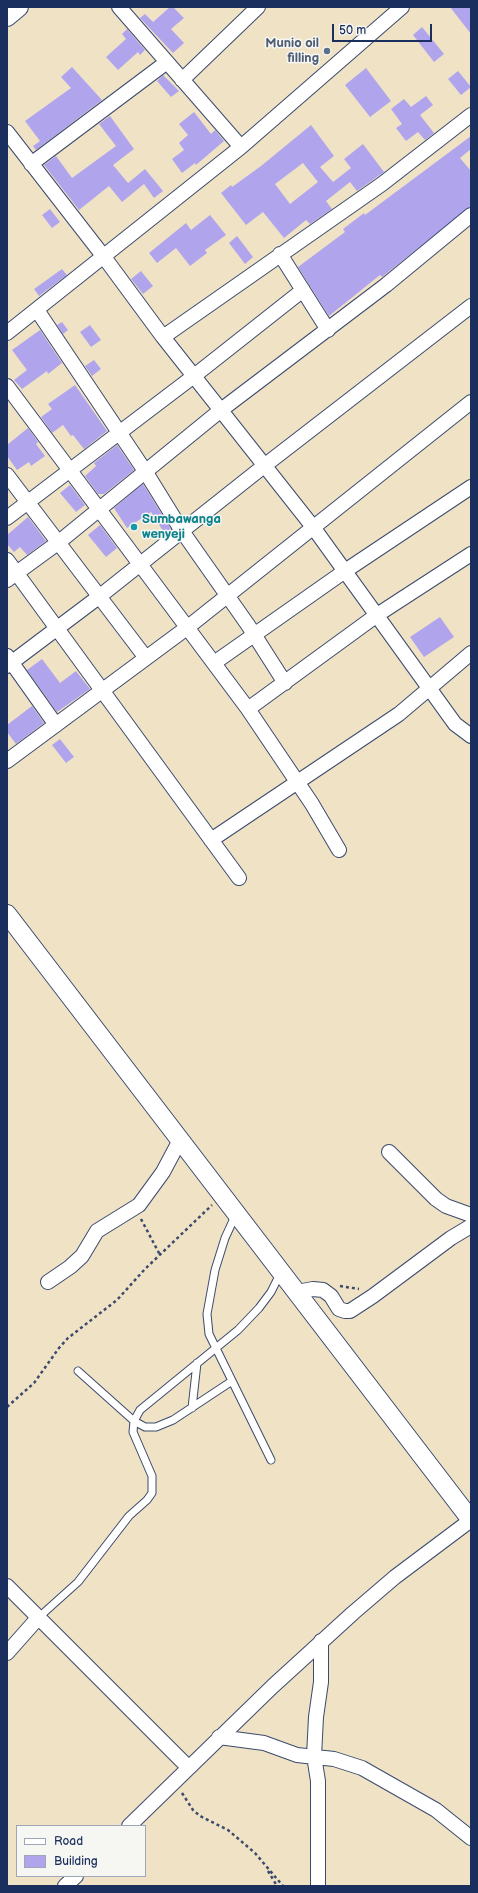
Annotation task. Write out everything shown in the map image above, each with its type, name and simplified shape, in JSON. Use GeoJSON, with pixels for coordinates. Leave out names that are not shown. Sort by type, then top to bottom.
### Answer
{"type":"FeatureCollection","features":[{"type":"Feature","properties":{"kind":"street"},"geometry":{"type":"LineString","coordinates":[[7,17],[19,7]]}},
{"type":"Feature","properties":{"kind":"street"},"geometry":{"type":"LineString","coordinates":[[119,7],[241,148]]}},
{"type":"Feature","properties":{"kind":"street"},"geometry":{"type":"LineString","coordinates":[[182,80],[258,7]]}},
{"type":"Feature","properties":{"kind":"street"},"geometry":{"type":"LineString","coordinates":[[7,333],[241,148],[402,7]]}},
{"type":"Feature","properties":{"kind":"street"},"geometry":{"type":"LineString","coordinates":[[32,164],[167,62]]}},
{"type":"Feature","properties":{"kind":"street"},"geometry":{"type":"LineString","coordinates":[[162,337],[382,184],[471,116]]}},
{"type":"Feature","properties":{"kind":"street"},"geometry":{"type":"LineString","coordinates":[[7,132],[104,257],[162,337],[313,527],[431,689],[454,724],[471,736]]}},
{"type":"Feature","properties":{"kind":"street"},"geometry":{"type":"LineString","coordinates":[[12,577],[59,542],[221,410],[386,285],[471,215]]}},
{"type":"Feature","properties":{"kind":"street"},"geometry":{"type":"LineString","coordinates":[[280,254],[328,330]]}},
{"type":"Feature","properties":{"kind":"street"},"geometry":{"type":"LineString","coordinates":[[7,518],[194,376],[303,290]]}},
{"type":"Feature","properties":{"kind":"street"},"geometry":{"type":"LineString","coordinates":[[56,725],[8,662],[100,596],[264,466],[471,306]]}},
{"type":"Feature","properties":{"kind":"street"},"geometry":{"type":"LineString","coordinates":[[37,310],[118,433],[145,471],[182,531],[227,595],[285,683]]}},
{"type":"Feature","properties":{"kind":"street"},"geometry":{"type":"LineString","coordinates":[[7,386],[248,709],[340,850]]}},
{"type":"Feature","properties":{"kind":"street"},"geometry":{"type":"LineString","coordinates":[[8,757],[56,725],[188,627],[471,402]]}},
{"type":"Feature","properties":{"kind":"street"},"geometry":{"type":"LineString","coordinates":[[7,475],[146,658]]}},
{"type":"Feature","properties":{"kind":"street"},"geometry":{"type":"LineString","coordinates":[[214,663],[345,571],[471,487]]}},
{"type":"Feature","properties":{"kind":"street"},"geometry":{"type":"LineString","coordinates":[[248,709],[378,615],[471,554]]}},
{"type":"Feature","properties":{"kind":"street"},"geometry":{"type":"LineString","coordinates":[[7,560],[12,577],[57,628],[103,690],[166,780],[239,878]]}},
{"type":"Feature","properties":{"kind":"street"},"geometry":{"type":"LineString","coordinates":[[211,840],[369,735],[431,689],[471,653]]}},
{"type":"Feature","properties":{"kind":"street"},"geometry":{"type":"LineString","coordinates":[[7,914],[471,1520],[395,1577],[321,1641],[219,1737],[130,1825]]}},
{"type":"Feature","properties":{"kind":"street"},"geometry":{"type":"LineString","coordinates":[[48,1282],[70,1267],[82,1256],[97,1231],[134,1209],[145,1198],[163,1172],[180,1140]]}},
{"type":"Feature","properties":{"kind":"street"},"geometry":{"type":"LineString","coordinates":[[389,1152],[436,1199],[446,1206],[471,1215]]}},
{"type":"Feature","properties":{"kind":"street"},"geometry":{"type":"LineString","coordinates":[[296,1292],[313,1289],[323,1290],[331,1296],[339,1309],[345,1311],[356,1308],[451,1238],[471,1226]]}},
{"type":"Feature","properties":{"kind":"street"},"geometry":{"type":"LineString","coordinates":[[7,1586],[188,1767]]}},
{"type":"Feature","properties":{"kind":"street"},"geometry":{"type":"LineString","coordinates":[[7,1653],[38,1618]]}},
{"type":"Feature","properties":{"kind":"street"},"geometry":{"type":"LineString","coordinates":[[318,1886],[318,1781],[314,1756],[316,1717],[321,1682],[321,1641]]}},
{"type":"Feature","properties":{"kind":"street"},"geometry":{"type":"LineString","coordinates":[[219,1737],[264,1743],[297,1755],[334,1759],[362,1768],[436,1810],[471,1838]]}},
{"type":"Feature","properties":{"kind":"street"},"geometry":{"type":"LineString","coordinates":[[65,1886],[75,1877]]}},
{"type":"Feature","properties":{"kind":"lane"},"geometry":{"type":"LineString","coordinates":[[236,1213],[225,1238],[215,1270],[206,1314],[209,1334],[215,1349],[271,1460]]}},
{"type":"Feature","properties":{"kind":"lane"},"geometry":{"type":"LineString","coordinates":[[38,1618],[78,1582],[129,1516],[147,1500],[152,1493],[152,1476],[134,1432],[134,1421],[140,1410],[215,1349],[259,1308],[271,1292],[281,1272]]}},
{"type":"Feature","properties":{"kind":"lane"},"geometry":{"type":"LineString","coordinates":[[192,1408],[197,1363]]}},
{"type":"Feature","properties":{"kind":"lane"},"geometry":{"type":"LineString","coordinates":[[78,1371],[134,1421],[145,1427],[156,1427],[173,1420],[232,1381]]}},
{"type":"Feature","properties":{"kind":"path"},"geometry":{"type":"LineString","coordinates":[[7,1407],[34,1383],[58,1348],[68,1338],[117,1300],[160,1254],[210,1207],[224,1197]]}},
{"type":"Feature","properties":{"kind":"path"},"geometry":{"type":"LineString","coordinates":[[134,1209],[160,1254]]}},
{"type":"Feature","properties":{"kind":"path"},"geometry":{"type":"LineString","coordinates":[[323,1290],[347,1286],[366,1292],[373,1296]]}},
{"type":"Feature","properties":{"kind":"path"},"geometry":{"type":"LineString","coordinates":[[176,1780],[193,1810],[200,1816],[228,1830],[255,1853],[277,1886]]}},
{"type":"Feature","properties":{"kind":"path"},"geometry":{"type":"LineString","coordinates":[[266,1868],[283,1886]]}},
{"type":"Feature","properties":{"kind":"building"},"geometry":{"type":"Polygon","coordinates":[[[170,7],[173,7],[184,18],[171,29],[184,43],[173,53],[140,18],[145,14],[153,22],[170,7]]]}},
{"type":"Feature","properties":{"kind":"building"},"geometry":{"type":"Polygon","coordinates":[[[450,7],[471,7],[471,34],[450,7]]]}},
{"type":"Feature","properties":{"kind":"building"},"geometry":{"type":"Polygon","coordinates":[[[422,27],[444,54],[434,62],[413,35],[422,27]]]}},
{"type":"Feature","properties":{"kind":"building"},"geometry":{"type":"Polygon","coordinates":[[[127,29],[145,50],[140,55],[138,52],[118,70],[106,57],[126,39],[122,34],[127,29]]]}},
{"type":"Feature","properties":{"kind":"building"},"geometry":{"type":"Polygon","coordinates":[[[72,67],[102,100],[36,150],[33,146],[40,141],[25,121],[71,88],[61,77],[72,67]]]}},
{"type":"Feature","properties":{"kind":"building"},"geometry":{"type":"Polygon","coordinates":[[[366,68],[391,101],[370,117],[345,85],[366,68]]]}},
{"type":"Feature","properties":{"kind":"building"},"geometry":{"type":"Polygon","coordinates":[[[458,71],[471,87],[461,95],[448,79],[458,71]]]}},
{"type":"Feature","properties":{"kind":"building"},"geometry":{"type":"Polygon","coordinates":[[[163,75],[179,91],[171,97],[157,81],[163,75]]]}},
{"type":"Feature","properties":{"kind":"building"},"geometry":{"type":"Polygon","coordinates":[[[426,96],[433,105],[420,115],[434,133],[425,140],[418,132],[406,141],[396,128],[402,124],[391,109],[404,99],[411,107],[426,96]]]}},
{"type":"Feature","properties":{"kind":"building"},"geometry":{"type":"Polygon","coordinates":[[[194,112],[211,134],[215,130],[224,141],[196,165],[195,163],[182,173],[172,159],[184,150],[179,143],[188,135],[179,124],[194,112]]]}},
{"type":"Feature","properties":{"kind":"building"},"geometry":{"type":"Polygon","coordinates":[[[110,116],[134,149],[113,165],[128,183],[145,169],[163,191],[154,198],[144,184],[122,202],[109,186],[79,210],[44,165],[56,156],[72,178],[116,146],[99,124],[110,116]]]}},
{"type":"Feature","properties":{"kind":"building"},"geometry":{"type":"Polygon","coordinates":[[[311,125],[334,156],[320,167],[333,182],[351,168],[344,159],[363,144],[384,172],[357,191],[350,182],[326,201],[332,209],[310,224],[306,220],[284,238],[263,212],[246,225],[221,193],[261,166],[311,125]],[[303,163],[275,184],[290,204],[318,182],[303,163]]]}},
{"type":"Feature","properties":{"kind":"building"},"geometry":{"type":"Polygon","coordinates":[[[471,136],[471,149],[460,158],[471,171],[471,206],[382,277],[380,275],[329,316],[298,267],[345,232],[343,229],[364,213],[365,215],[471,136]]]}},
{"type":"Feature","properties":{"kind":"building"},"geometry":{"type":"Polygon","coordinates":[[[50,209],[60,222],[52,228],[42,215],[50,209]]]}},
{"type":"Feature","properties":{"kind":"building"},"geometry":{"type":"Polygon","coordinates":[[[210,215],[226,235],[205,250],[207,253],[190,266],[176,248],[157,263],[149,253],[186,223],[191,230],[210,215]]]}},
{"type":"Feature","properties":{"kind":"building"},"geometry":{"type":"Polygon","coordinates":[[[237,236],[253,257],[245,264],[229,243],[237,236]]]}},
{"type":"Feature","properties":{"kind":"building"},"geometry":{"type":"Polygon","coordinates":[[[62,269],[67,275],[39,296],[34,289],[62,269]]]}},
{"type":"Feature","properties":{"kind":"building"},"geometry":{"type":"Polygon","coordinates":[[[141,271],[153,286],[143,294],[131,279],[141,271]]]}},
{"type":"Feature","properties":{"kind":"building"},"geometry":{"type":"Polygon","coordinates":[[[62,322],[68,330],[63,334],[57,325],[62,322]]]}},
{"type":"Feature","properties":{"kind":"building"},"geometry":{"type":"Polygon","coordinates":[[[90,325],[101,340],[91,347],[80,332],[90,325]]]}},
{"type":"Feature","properties":{"kind":"building"},"geometry":{"type":"Polygon","coordinates":[[[40,330],[62,363],[48,374],[47,371],[22,389],[14,380],[27,370],[12,350],[40,330]]]}},
{"type":"Feature","properties":{"kind":"building"},"geometry":{"type":"Polygon","coordinates":[[[94,360],[101,369],[92,376],[85,366],[94,360]]]}},
{"type":"Feature","properties":{"kind":"building"},"geometry":{"type":"Polygon","coordinates":[[[75,385],[107,431],[84,449],[73,435],[71,436],[63,425],[52,433],[41,417],[52,409],[48,404],[75,385]]]}},
{"type":"Feature","properties":{"kind":"building"},"geometry":{"type":"Polygon","coordinates":[[[28,428],[38,442],[36,444],[45,456],[31,466],[29,462],[17,470],[7,456],[7,445],[28,428]]]}},
{"type":"Feature","properties":{"kind":"building"},"geometry":{"type":"Polygon","coordinates":[[[117,445],[134,470],[104,494],[98,494],[85,476],[96,466],[94,463],[117,445]]]}},
{"type":"Feature","properties":{"kind":"building"},"geometry":{"type":"Polygon","coordinates":[[[143,484],[171,529],[165,534],[151,512],[127,528],[114,508],[143,484]]]}},
{"type":"Feature","properties":{"kind":"building"},"geometry":{"type":"Polygon","coordinates":[[[70,485],[85,505],[76,512],[60,493],[70,485]]]}},
{"type":"Feature","properties":{"kind":"building"},"geometry":{"type":"Polygon","coordinates":[[[28,517],[46,541],[27,555],[20,547],[14,552],[7,544],[7,535],[28,517]]]}},
{"type":"Feature","properties":{"kind":"building"},"geometry":{"type":"Polygon","coordinates":[[[100,525],[117,548],[106,557],[88,535],[100,525]]]}},
{"type":"Feature","properties":{"kind":"building"},"geometry":{"type":"Polygon","coordinates":[[[440,617],[454,637],[424,657],[410,637],[440,617]]]}},
{"type":"Feature","properties":{"kind":"building"},"geometry":{"type":"Polygon","coordinates":[[[42,659],[60,683],[76,671],[90,689],[57,712],[27,670],[42,659]]]}},
{"type":"Feature","properties":{"kind":"building"},"geometry":{"type":"Polygon","coordinates":[[[32,706],[44,723],[16,744],[7,732],[7,725],[32,706]]]}},
{"type":"Feature","properties":{"kind":"building"},"geometry":{"type":"Polygon","coordinates":[[[60,739],[74,757],[66,763],[52,745],[60,739]]]}},
{"type":"Feature","properties":{"kind":"place","name":"Munio oil filling"},"geometry":{"type":"Point","coordinates":[327,51]}},
{"type":"Feature","properties":{"kind":"place","name":"Sumbawanga wenyeji"},"geometry":{"type":"Point","coordinates":[134,527]}}]}
